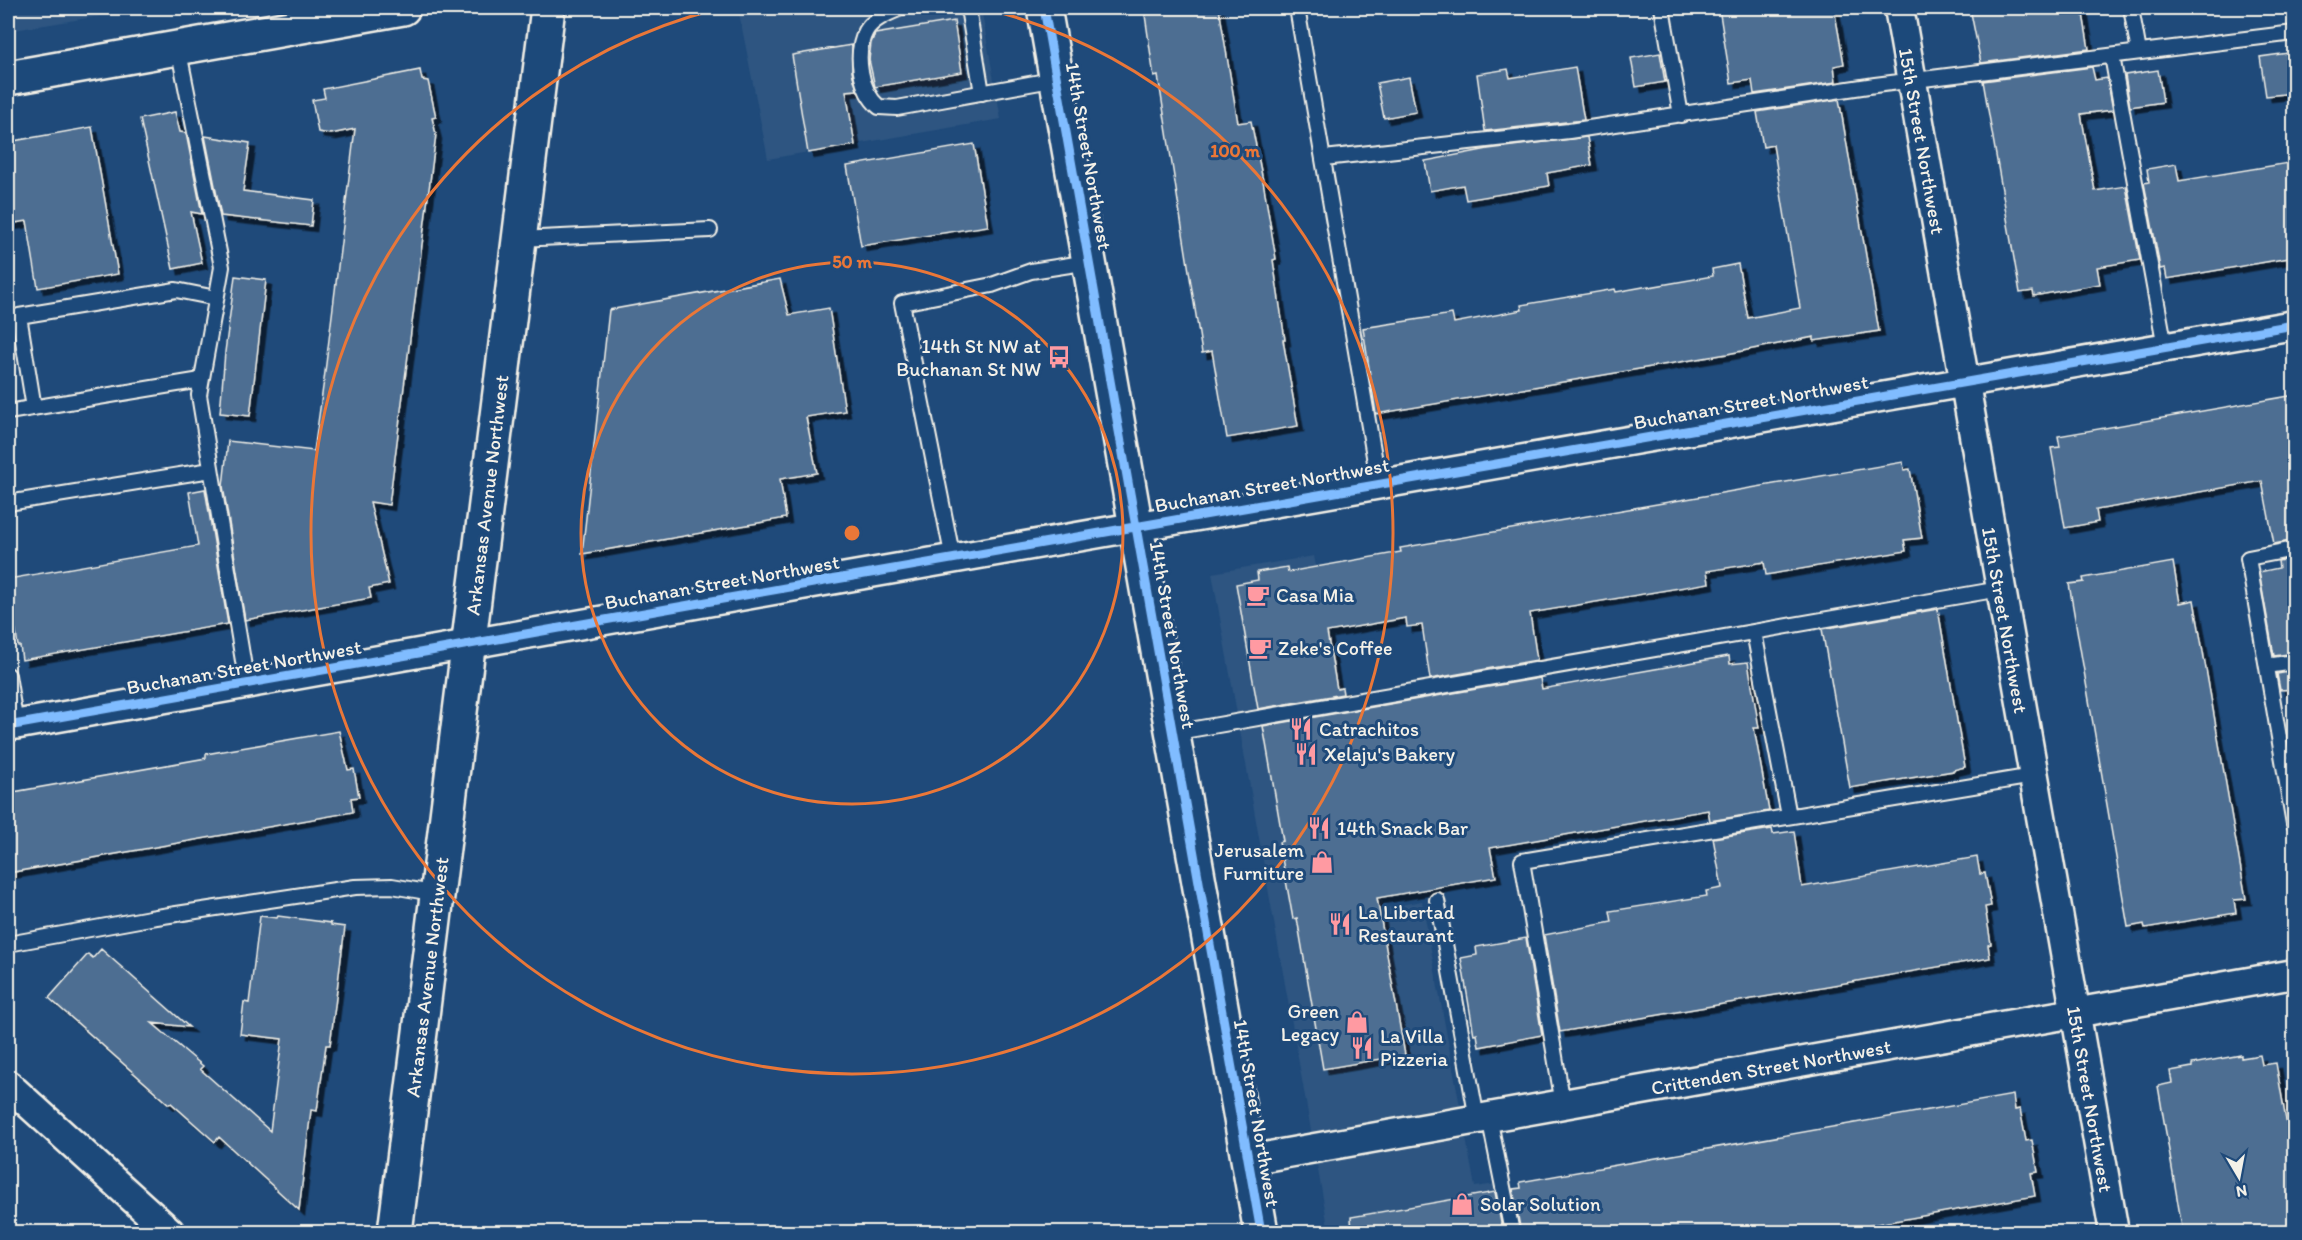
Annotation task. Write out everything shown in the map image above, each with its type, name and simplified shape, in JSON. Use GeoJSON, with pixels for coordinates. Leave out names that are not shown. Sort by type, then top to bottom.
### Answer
{"type":"FeatureCollection","features":[{"type":"Feature","properties":{"kind":"street"},"geometry":{"type":"LineString","coordinates":[[8,78],[403,8]]}},
{"type":"Feature","properties":{"kind":"street","name":"Arkansas Avenue Northwest"},"geometry":{"type":"LineString","coordinates":[[395,1233],[548,8]]}},
{"type":"Feature","properties":{"kind":"street","name":"14th Street Northwest"},"geometry":{"type":"LineString","coordinates":[[1044,8],[1261,1233]]}},
{"type":"Feature","properties":{"kind":"street","name":"15th Street Northwest"},"geometry":{"type":"LineString","coordinates":[[1899,8],[2114,1233]]}},
{"type":"Feature","properties":{"kind":"street","name":"Buchanan Street Northwest"},"geometry":{"type":"LineString","coordinates":[[12,726],[2295,325]]}},
{"type":"Feature","properties":{"kind":"street","name":"Crittenden Street Northwest"},"geometry":{"type":"LineString","coordinates":[[1248,1160],[2295,974]]}},
{"type":"Feature","properties":{"kind":"street"},"geometry":{"type":"LineString","coordinates":[[8,1084],[170,1233]]}},
{"type":"Feature","properties":{"kind":"lane"},"geometry":{"type":"LineString","coordinates":[[901,8],[878,18],[866,31],[860,51],[862,77],[872,101],[879,107],[897,108],[1057,80]]}},
{"type":"Feature","properties":{"kind":"lane"},"geometry":{"type":"LineString","coordinates":[[968,8],[982,93]]}},
{"type":"Feature","properties":{"kind":"lane"},"geometry":{"type":"LineString","coordinates":[[1297,8],[1379,485]]}},
{"type":"Feature","properties":{"kind":"lane"},"geometry":{"type":"LineString","coordinates":[[1662,8],[1681,115]]}},
{"type":"Feature","properties":{"kind":"lane"},"geometry":{"type":"LineString","coordinates":[[2131,8],[2139,52]]}},
{"type":"Feature","properties":{"kind":"lane"},"geometry":{"type":"LineString","coordinates":[[1324,158],[1547,134],[1912,81],[2295,33]]}},
{"type":"Feature","properties":{"kind":"lane"},"geometry":{"type":"LineString","coordinates":[[178,47],[222,267],[199,395],[247,685]]}},
{"type":"Feature","properties":{"kind":"lane"},"geometry":{"type":"LineString","coordinates":[[2112,56],[2165,347]]}},
{"type":"Feature","properties":{"kind":"lane"},"geometry":{"type":"LineString","coordinates":[[519,239],[710,230]]}},
{"type":"Feature","properties":{"kind":"lane"},"geometry":{"type":"LineString","coordinates":[[953,559],[902,303],[992,285],[1031,271],[1089,262]]}},
{"type":"Feature","properties":{"kind":"lane"},"geometry":{"type":"LineString","coordinates":[[34,408],[19,316],[176,290],[216,298]]}},
{"type":"Feature","properties":{"kind":"lane"},"geometry":{"type":"LineString","coordinates":[[8,412],[201,381]]}},
{"type":"Feature","properties":{"kind":"lane"},"geometry":{"type":"LineString","coordinates":[[8,504],[211,470]]}},
{"type":"Feature","properties":{"kind":"lane"},"geometry":{"type":"LineString","coordinates":[[2295,549],[2248,558],[2295,824]]}},
{"type":"Feature","properties":{"kind":"lane"},"geometry":{"type":"LineString","coordinates":[[1172,733],[2000,589]]}},
{"type":"Feature","properties":{"kind":"lane"},"geometry":{"type":"LineString","coordinates":[[1754,632],[1789,816]]}},
{"type":"Feature","properties":{"kind":"lane"},"geometry":{"type":"LineString","coordinates":[[2267,666],[2295,662]]}},
{"type":"Feature","properties":{"kind":"lane"},"geometry":{"type":"LineString","coordinates":[[8,675],[12,726]]}},
{"type":"Feature","properties":{"kind":"lane"},"geometry":{"type":"LineString","coordinates":[[1563,1104],[1522,861],[2032,776]]}},
{"type":"Feature","properties":{"kind":"lane"},"geometry":{"type":"LineString","coordinates":[[8,944],[150,918],[355,887],[392,886],[438,894]]}},
{"type":"Feature","properties":{"kind":"lane"},"geometry":{"type":"LineString","coordinates":[[1437,900],[1483,1118],[1512,1233]]}},
{"type":"Feature","properties":{"kind":"shaded area"},"geometry":{"type":"Polygon","coordinates":[[[8,8],[149,8],[8,31],[8,8]]]}},
{"type":"Feature","properties":{"kind":"shaded area"},"geometry":{"type":"Polygon","coordinates":[[[738,8],[981,8],[1001,119],[768,159],[738,8]]]}},
{"type":"Feature","properties":{"kind":"shaded area"},"geometry":{"type":"Polygon","coordinates":[[[1314,556],[1384,908],[1422,901],[1475,1187],[1496,1184],[1504,1232],[1329,1232],[1212,573],[1314,556]]]}},
{"type":"Feature","properties":{"kind":"building"},"geometry":{"type":"Polygon","coordinates":[[[1144,8],[1219,8],[1238,123],[1251,121],[1263,181],[1276,259],[1273,260],[1285,340],[1283,340],[1298,426],[1227,438],[1212,351],[1202,353],[1158,76],[1154,77],[1144,8]]]}},
{"type":"Feature","properties":{"kind":"building"},"geometry":{"type":"Polygon","coordinates":[[[1719,8],[1834,8],[1844,64],[1834,66],[1836,82],[1754,94],[1752,80],[1731,83],[1719,8]]]}},
{"type":"Feature","properties":{"kind":"building"},"geometry":{"type":"Polygon","coordinates":[[[1970,8],[2082,8],[2089,49],[1981,63],[1970,8]]]}},
{"type":"Feature","properties":{"kind":"building"},"geometry":{"type":"Polygon","coordinates":[[[954,21],[962,72],[875,87],[869,60],[871,43],[875,34],[954,21]]]}},
{"type":"Feature","properties":{"kind":"building"},"geometry":{"type":"Polygon","coordinates":[[[852,45],[852,72],[857,90],[846,91],[855,145],[808,153],[792,55],[852,45]]]}},
{"type":"Feature","properties":{"kind":"building"},"geometry":{"type":"Polygon","coordinates":[[[1660,53],[1665,82],[1636,87],[1631,58],[1660,53]]]}},
{"type":"Feature","properties":{"kind":"building"},"geometry":{"type":"Polygon","coordinates":[[[2288,53],[2294,93],[2266,96],[2260,57],[2288,53]]]}},
{"type":"Feature","properties":{"kind":"building"},"geometry":{"type":"Polygon","coordinates":[[[1575,67],[1584,120],[1485,131],[1477,74],[1508,69],[1510,78],[1575,67]]]}},
{"type":"Feature","properties":{"kind":"building"},"geometry":{"type":"Polygon","coordinates":[[[2092,67],[2095,80],[2107,78],[2113,110],[2081,114],[2095,191],[2126,186],[2140,260],[2097,267],[2100,284],[2034,296],[2033,291],[2020,293],[1983,81],[2092,67]]]}},
{"type":"Feature","properties":{"kind":"building"},"geometry":{"type":"Polygon","coordinates":[[[420,70],[422,80],[428,81],[436,117],[432,118],[436,134],[389,505],[370,502],[389,584],[369,588],[371,598],[245,620],[223,486],[228,441],[314,451],[324,380],[355,129],[331,134],[318,132],[312,100],[325,98],[323,89],[420,70]]]}},
{"type":"Feature","properties":{"kind":"building"},"geometry":{"type":"Polygon","coordinates":[[[2158,70],[2163,102],[2130,107],[2125,75],[2158,70]]]}},
{"type":"Feature","properties":{"kind":"building"},"geometry":{"type":"Polygon","coordinates":[[[1409,77],[1416,112],[1384,118],[1377,83],[1409,77]]]}},
{"type":"Feature","properties":{"kind":"building"},"geometry":{"type":"Polygon","coordinates":[[[1839,99],[1879,331],[1814,341],[1814,337],[1376,414],[1363,328],[1452,314],[1454,323],[1522,310],[1521,305],[1713,276],[1712,269],[1738,264],[1748,318],[1800,308],[1773,145],[1763,147],[1757,112],[1839,99]]]}},
{"type":"Feature","properties":{"kind":"building"},"geometry":{"type":"Polygon","coordinates":[[[175,112],[180,132],[186,133],[202,214],[191,212],[202,263],[173,269],[140,119],[175,112]]]}},
{"type":"Feature","properties":{"kind":"building"},"geometry":{"type":"Polygon","coordinates":[[[92,127],[118,274],[38,288],[27,221],[8,224],[8,142],[92,127]]]}},
{"type":"Feature","properties":{"kind":"building"},"geometry":{"type":"Polygon","coordinates":[[[205,136],[250,143],[243,191],[314,200],[311,226],[221,216],[205,136]]]}},
{"type":"Feature","properties":{"kind":"building"},"geometry":{"type":"Polygon","coordinates":[[[1587,137],[1592,165],[1547,173],[1549,186],[1466,200],[1463,185],[1430,191],[1425,161],[1488,149],[1587,137]]]}},
{"type":"Feature","properties":{"kind":"building"},"geometry":{"type":"Polygon","coordinates":[[[974,144],[988,226],[861,246],[847,166],[974,144]]]}},
{"type":"Feature","properties":{"kind":"building"},"geometry":{"type":"Polygon","coordinates":[[[2295,162],[2295,257],[2167,279],[2165,268],[2160,269],[2144,183],[2149,182],[2147,169],[2176,164],[2179,181],[2295,162]]]}},
{"type":"Feature","properties":{"kind":"building"},"geometry":{"type":"Polygon","coordinates":[[[235,276],[266,280],[250,416],[220,413],[235,276]]]}},
{"type":"Feature","properties":{"kind":"building"},"geometry":{"type":"Polygon","coordinates":[[[780,279],[789,315],[829,308],[845,411],[806,417],[817,473],[780,479],[786,518],[582,554],[609,310],[780,279]]]}},
{"type":"Feature","properties":{"kind":"building"},"geometry":{"type":"Polygon","coordinates":[[[2295,395],[2295,540],[2274,544],[2262,481],[2096,510],[2098,522],[2065,528],[2051,448],[2060,447],[2058,436],[2295,395]]]}},
{"type":"Feature","properties":{"kind":"building"},"geometry":{"type":"Polygon","coordinates":[[[1903,462],[1904,470],[1910,469],[1922,538],[1904,540],[1906,551],[1766,575],[1764,562],[1707,571],[1709,583],[1530,613],[1537,660],[1430,679],[1422,625],[1407,627],[1406,618],[1327,632],[1337,689],[1342,688],[1343,694],[1258,709],[1236,584],[1258,580],[1257,572],[1287,567],[1288,572],[1401,552],[1400,548],[1903,462]]]}},
{"type":"Feature","properties":{"kind":"building"},"geometry":{"type":"Polygon","coordinates":[[[205,489],[228,624],[22,660],[8,579],[198,546],[189,492],[205,489]]]}},
{"type":"Feature","properties":{"kind":"building"},"geometry":{"type":"Polygon","coordinates":[[[2295,558],[2295,653],[2274,656],[2259,572],[2279,568],[2278,561],[2295,558]]]}},
{"type":"Feature","properties":{"kind":"building"},"geometry":{"type":"Polygon","coordinates":[[[2173,562],[2180,603],[2194,600],[2246,899],[2234,900],[2236,913],[2145,928],[2144,924],[2128,927],[2069,584],[2084,582],[2083,578],[2173,562]]]}},
{"type":"Feature","properties":{"kind":"building"},"geometry":{"type":"Polygon","coordinates":[[[1938,609],[1965,767],[1850,788],[1822,629],[1938,609]]]}},
{"type":"Feature","properties":{"kind":"building"},"geometry":{"type":"Polygon","coordinates":[[[1729,656],[1730,664],[1748,662],[1759,728],[1754,728],[1769,811],[1710,821],[1708,810],[1490,848],[1496,877],[1377,898],[1405,1055],[1323,1069],[1297,918],[1293,919],[1279,842],[1283,841],[1263,726],[1540,678],[1542,689],[1729,656]]]}},
{"type":"Feature","properties":{"kind":"building"},"geometry":{"type":"Polygon","coordinates":[[[2295,671],[2295,689],[2280,690],[2277,674],[2295,671]]]}},
{"type":"Feature","properties":{"kind":"building"},"geometry":{"type":"Polygon","coordinates":[[[339,731],[348,770],[354,769],[359,797],[351,798],[353,812],[8,873],[8,793],[206,758],[206,754],[339,731]]]}},
{"type":"Feature","properties":{"kind":"building"},"geometry":{"type":"Polygon","coordinates":[[[1772,829],[1773,834],[1794,831],[1802,887],[1977,857],[1980,874],[1985,873],[1991,906],[1985,907],[1991,944],[1988,945],[1990,958],[1560,1032],[1544,935],[1612,922],[1610,911],[1707,896],[1706,891],[1722,888],[1713,838],[1772,829]]]}},
{"type":"Feature","properties":{"kind":"building"},"geometry":{"type":"Polygon","coordinates":[[[260,916],[277,918],[278,916],[345,927],[330,1045],[326,1045],[317,1111],[311,1110],[299,1210],[219,1137],[215,1142],[49,998],[88,954],[93,958],[101,949],[189,1027],[152,1023],[203,1066],[200,1069],[270,1131],[282,1039],[240,1034],[244,1002],[249,1003],[260,916]]]}},
{"type":"Feature","properties":{"kind":"building"},"geometry":{"type":"Polygon","coordinates":[[[1526,938],[1542,1035],[1479,1047],[1477,1034],[1474,1035],[1461,958],[1477,955],[1476,947],[1526,938]]]}},
{"type":"Feature","properties":{"kind":"building"},"geometry":{"type":"Polygon","coordinates":[[[2241,1055],[2241,1058],[2260,1055],[2262,1065],[2276,1063],[2295,1172],[2295,1233],[2183,1233],[2158,1086],[2172,1083],[2170,1071],[2192,1067],[2192,1064],[2241,1055]]]}},
{"type":"Feature","properties":{"kind":"building"},"geometry":{"type":"Polygon","coordinates":[[[2013,1095],[2015,1110],[2020,1109],[2026,1141],[2032,1140],[2038,1172],[2031,1173],[2035,1196],[1827,1233],[1521,1233],[1513,1189],[1521,1188],[1520,1182],[2013,1095]]]}},
{"type":"Feature","properties":{"kind":"building","name":"Solar Solution"},"geometry":{"type":"Polygon","coordinates":[[[1495,1192],[1503,1233],[1352,1233],[1351,1217],[1495,1192]]]}},
{"type":"Feature","properties":{"kind":"cycle path"},"geometry":{"type":"LineString","coordinates":[[1044,8],[1261,1232]]}},
{"type":"Feature","properties":{"kind":"cycle path"},"geometry":{"type":"LineString","coordinates":[[8,726],[2294,325]]}},
{"type":"Feature","properties":{"kind":"place","name":"14th St NW at Buchanan St NW"},"geometry":{"type":"Point","coordinates":[1059,357]}},
{"type":"Feature","properties":{"kind":"place","name":"Casa Mia"},"geometry":{"type":"Point","coordinates":[1258,595]}},
{"type":"Feature","properties":{"kind":"place","name":"Zeke's Coffee"},"geometry":{"type":"Point","coordinates":[1260,648]}},
{"type":"Feature","properties":{"kind":"place","name":"Catrachitos"},"geometry":{"type":"Point","coordinates":[1301,729]}},
{"type":"Feature","properties":{"kind":"place","name":"Xelaju's Bakery"},"geometry":{"type":"Point","coordinates":[1306,754]}},
{"type":"Feature","properties":{"kind":"place","name":"14th Snack Bar"},"geometry":{"type":"Point","coordinates":[1319,828]}},
{"type":"Feature","properties":{"kind":"place","name":"Jerusalem Furniture"},"geometry":{"type":"Point","coordinates":[1322,862]}},
{"type":"Feature","properties":{"kind":"place","name":"La Libertad Restaurant"},"geometry":{"type":"Point","coordinates":[1340,924]}},
{"type":"Feature","properties":{"kind":"place","name":"Green Legacy"},"geometry":{"type":"Point","coordinates":[1357,1022]}},
{"type":"Feature","properties":{"kind":"place","name":"La Villa Pizzeria"},"geometry":{"type":"Point","coordinates":[1362,1048]}},
{"type":"Feature","properties":{"kind":"place","name":"Solar Solution"},"geometry":{"type":"Point","coordinates":[1462,1204]}}]}
